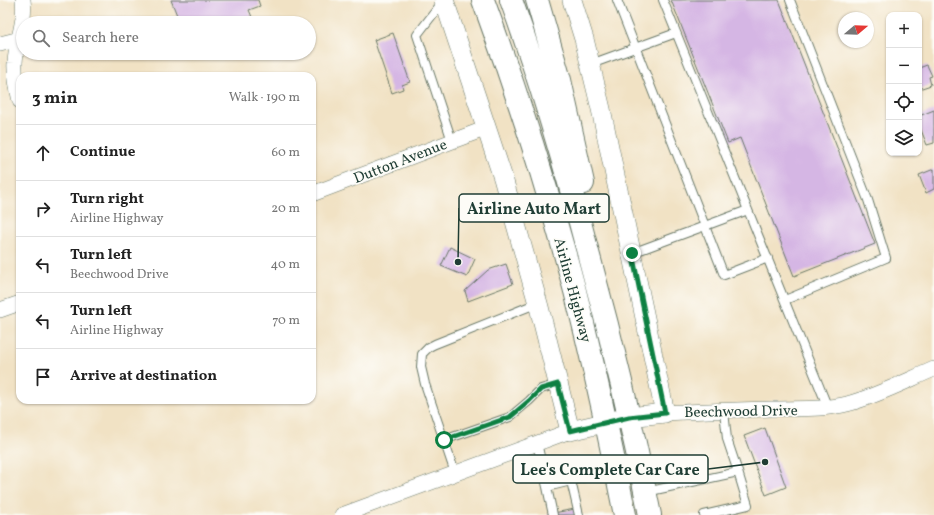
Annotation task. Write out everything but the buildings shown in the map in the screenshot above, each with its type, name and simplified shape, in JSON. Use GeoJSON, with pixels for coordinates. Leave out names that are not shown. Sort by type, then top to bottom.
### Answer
{"type":"FeatureCollection","features":[{"type":"Feature","properties":{"kind":"highway","name":"Airline Highway"},"geometry":{"type":"LineString","coordinates":[[483,0],[523,117],[563,249],[584,326],[625,515]]}},
{"type":"Feature","properties":{"kind":"highway","name":"Airline Highway"},"geometry":{"type":"LineString","coordinates":[[511,0],[536,74],[568,179],[602,304],[629,417],[650,515]]}},
{"type":"Feature","properties":{"kind":"highway"},"geometry":{"type":"LineString","coordinates":[[537,0],[560,80],[576,150],[594,239],[602,304]]}},
{"type":"Feature","properties":{"kind":"street"},"geometry":{"type":"LineString","coordinates":[[23,0],[24,16]]}},
{"type":"Feature","properties":{"kind":"street"},"geometry":{"type":"LineString","coordinates":[[444,0],[487,128],[522,245],[570,431]]}},
{"type":"Feature","properties":{"kind":"street"},"geometry":{"type":"LineString","coordinates":[[572,0],[591,64],[665,413]]}},
{"type":"Feature","properties":{"kind":"street"},"geometry":{"type":"LineString","coordinates":[[0,44],[16,40]]}},
{"type":"Feature","properties":{"kind":"street"},"geometry":{"type":"LineString","coordinates":[[16,57],[16,79]]}},
{"type":"Feature","properties":{"kind":"street","name":"Dutton Avenue"},"geometry":{"type":"LineString","coordinates":[[316,192],[487,128]]}},
{"type":"Feature","properties":{"kind":"street"},"geometry":{"type":"LineString","coordinates":[[0,310],[16,304]]}},
{"type":"Feature","properties":{"kind":"street","name":"Beechwood Drive"},"geometry":{"type":"LineString","coordinates":[[342,515],[570,431],[606,422],[629,417],[665,413],[828,408],[847,404],[875,394],[934,369]]}},
{"type":"Feature","properties":{"kind":"lane"},"geometry":{"type":"LineString","coordinates":[[444,0],[417,35],[452,141]]}},
{"type":"Feature","properties":{"kind":"lane"},"geometry":{"type":"LineString","coordinates":[[617,0],[724,275],[768,258]]}},
{"type":"Feature","properties":{"kind":"lane"},"geometry":{"type":"LineString","coordinates":[[663,0],[828,408]]}},
{"type":"Feature","properties":{"kind":"lane"},"geometry":{"type":"LineString","coordinates":[[785,300],[886,258],[868,200],[790,0]]}},
{"type":"Feature","properties":{"kind":"lane"},"geometry":{"type":"LineString","coordinates":[[591,64],[676,33]]}},
{"type":"Feature","properties":{"kind":"lane"},"geometry":{"type":"LineString","coordinates":[[632,253],[748,210]]}},
{"type":"Feature","properties":{"kind":"lane"},"geometry":{"type":"LineString","coordinates":[[455,473],[425,384],[421,367],[422,354],[429,347],[435,344],[538,303]]}},
{"type":"Feature","properties":{"kind":"lane"},"geometry":{"type":"LineString","coordinates":[[444,440],[510,417],[541,389],[558,384]]}},
{"type":"Feature","properties":{"kind":"lane"},"geometry":{"type":"LineString","coordinates":[[704,515],[748,505],[727,439],[724,410]]}},
{"type":"Feature","properties":{"kind":"lane"},"geometry":{"type":"LineString","coordinates":[[537,443],[553,515]]}},
{"type":"Feature","properties":{"kind":"lane"},"geometry":{"type":"LineString","coordinates":[[547,488],[616,469]]}},
{"type":"Feature","properties":{"kind":"lane"},"geometry":{"type":"LineString","coordinates":[[646,492],[738,472]]}},
{"type":"Feature","properties":{"kind":"lane"},"geometry":{"type":"LineString","coordinates":[[571,481],[579,515]]}},
{"type":"Feature","properties":{"kind":"place","name":"Airline Auto Mart"},"geometry":{"type":"Point","coordinates":[458,262]}},
{"type":"Feature","properties":{"kind":"place","name":"Lee's Complete Car Care"},"geometry":{"type":"Point","coordinates":[765,462]}},
{"type":"Feature","properties":{"kind":"route"},"geometry":{"type":"LineString","coordinates":[[444,440],[510,417],[541,389],[558,384],[570,431],[629,417],[665,413],[632,253]]}}]}
